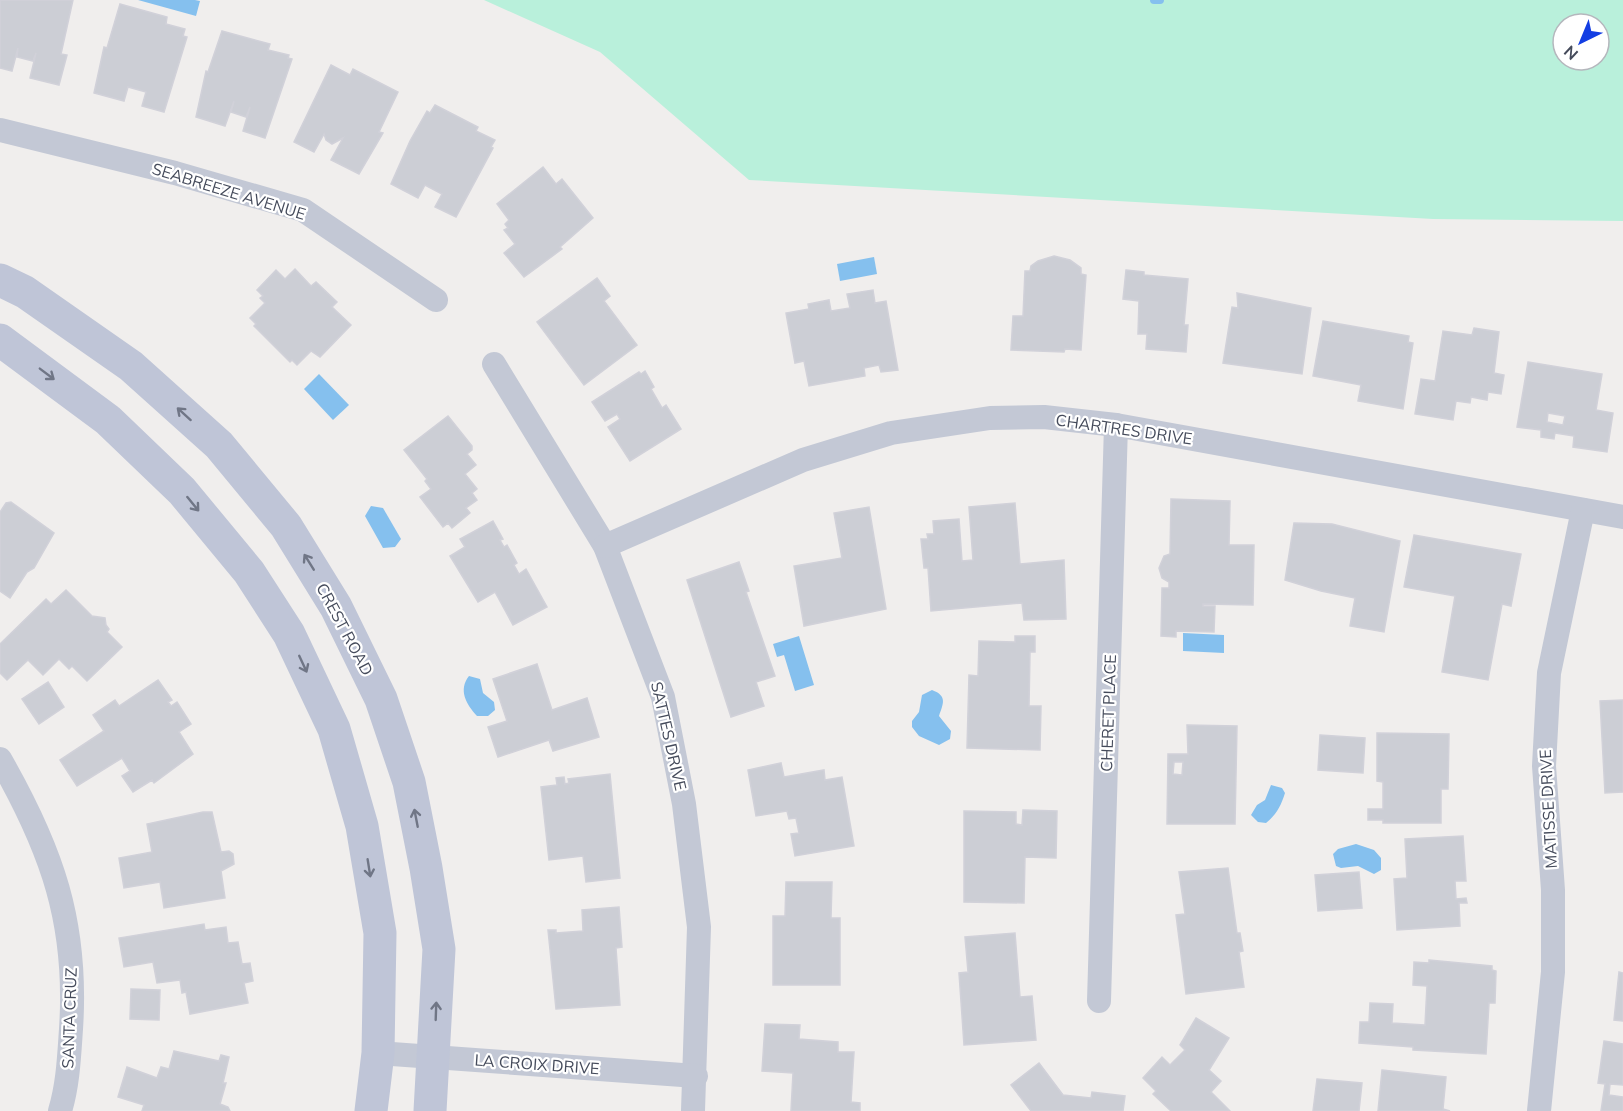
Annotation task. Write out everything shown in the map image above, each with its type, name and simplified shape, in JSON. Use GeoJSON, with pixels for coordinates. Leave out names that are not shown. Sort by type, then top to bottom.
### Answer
{"type":"FeatureCollection","features":[{"type":"Feature","properties":{"kind":"main road","name":"CREST ROAD"},"geometry":{"type":"LineString","coordinates":[[0,280],[25,292],[131,366],[219,445],[286,526],[336,607],[381,699],[409,782],[439,950],[430,1111]]}},
{"type":"Feature","properties":{"kind":"main road"},"geometry":{"type":"LineString","coordinates":[[0,340],[108,420],[182,491],[249,572],[289,634],[334,729],[362,826],[380,933],[378,1053],[371,1111]]}},
{"type":"Feature","properties":{"kind":"street","name":"SEABREEZE AVENUE"},"geometry":{"type":"LineString","coordinates":[[0,130],[175,173],[303,210],[436,300]]}},
{"type":"Feature","properties":{"kind":"street","name":"SATTES DRIVE"},"geometry":{"type":"LineString","coordinates":[[494,364],[605,546],[663,697],[684,804],[699,927],[696,1076],[693,1111]]}},
{"type":"Feature","properties":{"kind":"street","name":"CHARTRES DRIVE"},"geometry":{"type":"LineString","coordinates":[[605,546],[803,460],[891,433],[990,418],[1044,417],[1116,424],[1623,517]]}},
{"type":"Feature","properties":{"kind":"street","name":"CHERET PLACE"},"geometry":{"type":"LineString","coordinates":[[1099,1001],[1116,424]]}},
{"type":"Feature","properties":{"kind":"street","name":"MATISSE DRIVE"},"geometry":{"type":"LineString","coordinates":[[1539,1111],[1553,972],[1553,890],[1544,766],[1549,673],[1583,510]]}},
{"type":"Feature","properties":{"kind":"street","name":"SANTA CRUZ"},"geometry":{"type":"LineString","coordinates":[[0,759],[21,796],[53,865],[67,922],[74,987],[67,1084],[60,1111]]}},
{"type":"Feature","properties":{"kind":"street","name":"LA CROIX DRIVE"},"geometry":{"type":"LineString","coordinates":[[378,1053],[696,1076]]}},
{"type":"Feature","properties":{"kind":"green space"},"geometry":{"type":"Polygon","coordinates":[[[484,0],[1623,0],[1623,221],[1433,219],[749,180],[600,52],[484,0]]]}},
{"type":"Feature","properties":{"kind":"water"},"geometry":{"type":"Polygon","coordinates":[[[138,0],[195,0],[200,1],[196,16],[138,0]]]}},
{"type":"Feature","properties":{"kind":"water"},"geometry":{"type":"Polygon","coordinates":[[[874,257],[877,274],[840,281],[837,264],[874,257]]]}},
{"type":"Feature","properties":{"kind":"water"},"geometry":{"type":"Polygon","coordinates":[[[319,374],[349,405],[333,420],[304,389],[319,374]]]}},
{"type":"Feature","properties":{"kind":"water"},"geometry":{"type":"Polygon","coordinates":[[[371,506],[383,508],[401,539],[395,547],[383,548],[365,516],[371,506]]]}},
{"type":"Feature","properties":{"kind":"water"},"geometry":{"type":"Polygon","coordinates":[[[1183,633],[1224,635],[1224,653],[1183,651],[1183,633]]]}},
{"type":"Feature","properties":{"kind":"water"},"geometry":{"type":"Polygon","coordinates":[[[799,636],[814,685],[795,691],[784,655],[777,657],[773,644],[799,636]]]}},
{"type":"Feature","properties":{"kind":"water"},"geometry":{"type":"Polygon","coordinates":[[[469,676],[480,679],[483,693],[494,702],[495,710],[488,716],[477,716],[467,702],[464,686],[469,676]]]}},
{"type":"Feature","properties":{"kind":"water"},"geometry":{"type":"Polygon","coordinates":[[[932,690],[942,698],[943,704],[939,716],[951,731],[950,739],[939,745],[919,736],[912,727],[912,721],[919,712],[922,695],[932,690]]]}},
{"type":"Feature","properties":{"kind":"water"},"geometry":{"type":"Polygon","coordinates":[[[1271,785],[1282,788],[1285,793],[1278,810],[1270,820],[1266,823],[1258,822],[1251,815],[1257,805],[1265,800],[1271,785]]]}},
{"type":"Feature","properties":{"kind":"water"},"geometry":{"type":"Polygon","coordinates":[[[1356,844],[1374,850],[1381,858],[1381,870],[1374,874],[1358,866],[1341,868],[1336,866],[1333,854],[1338,849],[1356,844]]]}},
{"type":"Feature","properties":{"kind":"building"},"geometry":{"type":"Polygon","coordinates":[[[0,0],[73,0],[61,54],[67,55],[59,85],[30,78],[36,53],[33,61],[17,57],[18,48],[12,71],[0,68],[0,0]]]}},
{"type":"Feature","properties":{"kind":"building"},"geometry":{"type":"Polygon","coordinates":[[[120,4],[167,17],[166,24],[185,29],[183,36],[187,37],[164,112],[142,106],[146,92],[128,87],[124,101],[94,93],[104,47],[107,48],[120,4]]]}},
{"type":"Feature","properties":{"kind":"building"},"geometry":{"type":"Polygon","coordinates":[[[222,31],[270,44],[268,50],[289,55],[288,58],[292,59],[265,138],[243,131],[250,107],[246,117],[231,112],[234,101],[225,126],[196,117],[206,71],[208,72],[222,31]]]}},
{"type":"Feature","properties":{"kind":"building"},"geometry":{"type":"Polygon","coordinates":[[[331,65],[350,75],[353,69],[398,92],[379,132],[383,133],[359,174],[331,160],[343,138],[332,144],[326,140],[324,134],[314,152],[294,142],[331,65]]]}},
{"type":"Feature","properties":{"kind":"building"},"geometry":{"type":"Polygon","coordinates":[[[435,105],[478,127],[476,131],[495,140],[491,147],[493,148],[456,217],[435,207],[442,194],[425,185],[418,198],[391,184],[410,141],[427,111],[430,113],[435,105]]]}},
{"type":"Feature","properties":{"kind":"building"},"geometry":{"type":"Polygon","coordinates":[[[543,167],[556,184],[562,179],[593,218],[560,247],[562,249],[524,277],[504,253],[515,244],[504,230],[508,228],[505,224],[509,220],[497,204],[543,167]]]}},
{"type":"Feature","properties":{"kind":"building"},"geometry":{"type":"Polygon","coordinates":[[[1054,256],[1070,260],[1081,268],[1081,274],[1086,275],[1081,350],[1065,349],[1064,352],[1011,350],[1013,316],[1023,316],[1025,271],[1030,271],[1031,266],[1038,261],[1054,256]]]}},
{"type":"Feature","properties":{"kind":"building"},"geometry":{"type":"Polygon","coordinates":[[[295,269],[311,286],[316,282],[337,302],[332,307],[351,325],[320,357],[311,351],[297,365],[292,360],[290,362],[254,326],[256,324],[250,318],[265,303],[260,298],[263,296],[257,290],[276,270],[285,279],[295,269]]]}},
{"type":"Feature","properties":{"kind":"building"},"geometry":{"type":"Polygon","coordinates":[[[1126,270],[1144,272],[1144,275],[1188,279],[1184,325],[1188,325],[1186,352],[1146,349],[1147,334],[1138,334],[1139,301],[1123,299],[1126,270]]]}},
{"type":"Feature","properties":{"kind":"building"},"geometry":{"type":"Polygon","coordinates":[[[597,278],[610,296],[604,301],[637,345],[584,385],[537,322],[597,278]]]}},
{"type":"Feature","properties":{"kind":"building"},"geometry":{"type":"Polygon","coordinates":[[[873,290],[875,303],[886,301],[898,370],[881,372],[879,365],[864,368],[865,376],[809,386],[804,361],[795,363],[786,313],[809,309],[808,304],[829,300],[831,311],[850,308],[847,294],[873,290]]]}},
{"type":"Feature","properties":{"kind":"building"},"geometry":{"type":"Polygon","coordinates":[[[1237,293],[1311,308],[1302,374],[1223,363],[1232,307],[1238,308],[1237,293]]]}},
{"type":"Feature","properties":{"kind":"building"},"geometry":{"type":"Polygon","coordinates":[[[1323,321],[1409,336],[1408,342],[1413,343],[1403,409],[1358,401],[1361,385],[1313,376],[1323,321]]]}},
{"type":"Feature","properties":{"kind":"building"},"geometry":{"type":"Polygon","coordinates":[[[1474,328],[1499,332],[1494,373],[1504,375],[1501,394],[1488,392],[1487,400],[1471,397],[1470,403],[1456,401],[1453,420],[1415,414],[1421,379],[1435,381],[1443,331],[1472,335],[1474,328]]]}},
{"type":"Feature","properties":{"kind":"building"},"geometry":{"type":"Polygon","coordinates":[[[1528,362],[1602,374],[1596,410],[1613,413],[1607,452],[1573,447],[1574,436],[1555,433],[1554,439],[1541,437],[1541,430],[1517,427],[1528,362]],[[1548,413],[1547,422],[1563,425],[1565,416],[1548,413]]]}},
{"type":"Feature","properties":{"kind":"building"},"geometry":{"type":"Polygon","coordinates":[[[645,371],[654,387],[651,389],[662,408],[666,405],[681,429],[630,461],[608,427],[620,419],[617,414],[605,421],[592,402],[639,372],[641,374],[645,371]]]}},
{"type":"Feature","properties":{"kind":"building"},"geometry":{"type":"Polygon","coordinates":[[[448,416],[472,446],[472,450],[467,454],[476,465],[465,474],[477,489],[472,493],[477,500],[466,508],[470,513],[452,528],[448,523],[443,527],[420,497],[431,489],[425,481],[427,479],[404,450],[448,416]]]}},
{"type":"Feature","properties":{"kind":"building"},"geometry":{"type":"Polygon","coordinates":[[[1171,499],[1230,501],[1229,545],[1254,545],[1253,605],[1203,604],[1203,606],[1215,606],[1214,632],[1176,631],[1176,637],[1161,636],[1162,588],[1169,588],[1169,582],[1162,578],[1159,568],[1164,556],[1170,554],[1171,499]]]}},
{"type":"Feature","properties":{"kind":"building"},"geometry":{"type":"Polygon","coordinates":[[[11,502],[54,533],[34,568],[27,572],[10,598],[0,591],[0,512],[6,503],[11,502]]]}},
{"type":"Feature","properties":{"kind":"building"},"geometry":{"type":"Polygon","coordinates":[[[1015,503],[1020,564],[1064,560],[1066,619],[1024,620],[1022,603],[931,611],[928,568],[924,568],[921,539],[928,539],[927,534],[934,534],[933,521],[959,519],[962,561],[973,560],[969,507],[1015,503]]]}},
{"type":"Feature","properties":{"kind":"building"},"geometry":{"type":"Polygon","coordinates":[[[869,507],[886,609],[804,626],[794,566],[842,558],[834,513],[869,507]]]}},
{"type":"Feature","properties":{"kind":"building"},"geometry":{"type":"Polygon","coordinates":[[[493,521],[503,539],[500,540],[504,547],[507,545],[517,563],[514,565],[519,574],[526,569],[547,607],[513,625],[495,592],[478,602],[450,556],[465,547],[460,539],[493,521]]]}},
{"type":"Feature","properties":{"kind":"building"},"geometry":{"type":"Polygon","coordinates":[[[1294,523],[1332,524],[1400,541],[1384,632],[1350,626],[1355,598],[1285,580],[1294,523]]]}},
{"type":"Feature","properties":{"kind":"building"},"geometry":{"type":"Polygon","coordinates":[[[1414,535],[1521,554],[1511,606],[1502,604],[1488,680],[1442,672],[1455,596],[1404,587],[1414,535]]]}},
{"type":"Feature","properties":{"kind":"building"},"geometry":{"type":"Polygon","coordinates":[[[739,562],[749,591],[746,592],[775,676],[756,682],[764,706],[731,717],[687,580],[739,562]]]}},
{"type":"Feature","properties":{"kind":"building"},"geometry":{"type":"Polygon","coordinates":[[[66,590],[92,616],[105,618],[109,629],[107,632],[122,647],[87,681],[72,666],[69,669],[59,659],[43,675],[28,660],[7,680],[0,673],[0,644],[46,599],[51,604],[66,590]]]}},
{"type":"Feature","properties":{"kind":"building"},"geometry":{"type":"Polygon","coordinates":[[[1015,636],[1035,636],[1035,652],[1030,652],[1029,706],[1041,706],[1040,750],[967,748],[969,675],[978,676],[979,641],[1015,642],[1015,636]]]}},
{"type":"Feature","properties":{"kind":"building"},"geometry":{"type":"Polygon","coordinates":[[[537,664],[552,710],[587,698],[599,737],[553,751],[549,740],[498,757],[488,727],[507,721],[493,679],[537,664]]]}},
{"type":"Feature","properties":{"kind":"building"},"geometry":{"type":"Polygon","coordinates":[[[158,680],[172,700],[168,702],[171,706],[177,702],[191,724],[179,732],[193,754],[154,783],[152,780],[133,792],[122,776],[130,771],[122,758],[77,786],[60,760],[104,731],[93,715],[115,700],[119,706],[158,680]]]}},
{"type":"Feature","properties":{"kind":"building"},"geometry":{"type":"Polygon","coordinates":[[[48,682],[64,707],[39,724],[22,699],[48,682]]]}},
{"type":"Feature","properties":{"kind":"building"},"geometry":{"type":"Polygon","coordinates":[[[1623,700],[1623,792],[1605,793],[1600,701],[1623,700]]]}},
{"type":"Feature","properties":{"kind":"building"},"geometry":{"type":"Polygon","coordinates":[[[1187,725],[1237,726],[1235,824],[1167,824],[1168,754],[1188,754],[1187,725]],[[1174,762],[1173,774],[1182,775],[1183,762],[1174,762]]]}},
{"type":"Feature","properties":{"kind":"building"},"geometry":{"type":"Polygon","coordinates":[[[1377,733],[1449,734],[1448,789],[1441,789],[1441,823],[1383,823],[1383,820],[1368,820],[1368,809],[1383,809],[1383,782],[1377,781],[1377,733]]]}},
{"type":"Feature","properties":{"kind":"building"},"geometry":{"type":"Polygon","coordinates":[[[1320,735],[1365,738],[1363,773],[1318,770],[1320,735]]]}},
{"type":"Feature","properties":{"kind":"building"},"geometry":{"type":"Polygon","coordinates":[[[781,763],[784,777],[824,770],[825,780],[842,777],[854,846],[795,856],[791,834],[799,833],[796,818],[789,819],[787,811],[756,816],[748,770],[781,763]]]}},
{"type":"Feature","properties":{"kind":"building"},"geometry":{"type":"Polygon","coordinates":[[[610,774],[620,878],[586,882],[583,856],[549,860],[541,787],[557,785],[556,778],[564,777],[565,784],[569,783],[568,779],[610,774]]]}},
{"type":"Feature","properties":{"kind":"building"},"geometry":{"type":"Polygon","coordinates":[[[1023,810],[1057,811],[1056,858],[1025,857],[1024,903],[964,902],[964,811],[1016,812],[1016,824],[1022,825],[1023,810]]]}},
{"type":"Feature","properties":{"kind":"building"},"geometry":{"type":"Polygon","coordinates":[[[212,812],[221,852],[229,851],[233,854],[234,864],[221,871],[225,898],[164,908],[160,882],[124,888],[119,858],[152,852],[147,824],[212,812]]]}},
{"type":"Feature","properties":{"kind":"building"},"geometry":{"type":"Polygon","coordinates":[[[1463,836],[1466,881],[1455,881],[1456,899],[1466,898],[1467,903],[1459,903],[1460,926],[1397,930],[1394,879],[1407,878],[1405,839],[1463,836]]]}},
{"type":"Feature","properties":{"kind":"building"},"geometry":{"type":"Polygon","coordinates":[[[1228,868],[1237,933],[1240,933],[1243,951],[1239,952],[1244,987],[1186,994],[1176,915],[1185,914],[1179,872],[1228,868]]]}},
{"type":"Feature","properties":{"kind":"building"},"geometry":{"type":"Polygon","coordinates":[[[1359,872],[1362,908],[1318,911],[1315,875],[1359,872]]]}},
{"type":"Feature","properties":{"kind":"building"},"geometry":{"type":"Polygon","coordinates":[[[786,882],[832,882],[831,918],[840,918],[840,985],[773,985],[773,916],[785,916],[786,882]]]}},
{"type":"Feature","properties":{"kind":"building"},"geometry":{"type":"Polygon","coordinates":[[[619,907],[622,947],[616,948],[620,1005],[556,1009],[548,930],[556,930],[556,933],[583,931],[582,910],[619,907]]]}},
{"type":"Feature","properties":{"kind":"building"},"geometry":{"type":"Polygon","coordinates":[[[204,924],[205,930],[226,927],[228,943],[238,942],[242,964],[250,963],[253,981],[244,983],[248,1003],[190,1014],[186,992],[182,993],[180,980],[157,983],[153,962],[124,967],[119,938],[204,924]]]}},
{"type":"Feature","properties":{"kind":"building"},"geometry":{"type":"Polygon","coordinates":[[[1015,933],[1020,997],[1032,996],[1036,1040],[964,1045],[959,973],[968,972],[965,937],[1015,933]]]}},
{"type":"Feature","properties":{"kind":"building"},"geometry":{"type":"Polygon","coordinates":[[[1429,960],[1492,966],[1492,970],[1496,971],[1495,1003],[1489,1003],[1486,1054],[1413,1050],[1413,1047],[1359,1043],[1360,1022],[1369,1022],[1370,1003],[1393,1004],[1392,1023],[1425,1025],[1427,986],[1413,985],[1414,962],[1429,963],[1429,960]]]}},
{"type":"Feature","properties":{"kind":"building"},"geometry":{"type":"Polygon","coordinates":[[[1619,972],[1623,973],[1623,1021],[1614,1020],[1619,972]]]}},
{"type":"Feature","properties":{"kind":"building"},"geometry":{"type":"Polygon","coordinates":[[[131,989],[160,990],[159,1020],[130,1019],[131,989]]]}},
{"type":"Feature","properties":{"kind":"building"},"geometry":{"type":"Polygon","coordinates":[[[1196,1018],[1229,1038],[1209,1070],[1221,1081],[1211,1092],[1230,1111],[1171,1111],[1153,1094],[1156,1091],[1143,1078],[1162,1057],[1170,1065],[1185,1050],[1180,1045],[1196,1018]]]}},
{"type":"Feature","properties":{"kind":"building"},"geometry":{"type":"Polygon","coordinates":[[[765,1024],[800,1025],[799,1039],[838,1042],[838,1052],[854,1052],[851,1102],[860,1103],[860,1111],[791,1111],[793,1073],[762,1071],[765,1024]]]}},
{"type":"Feature","properties":{"kind":"building"},"geometry":{"type":"Polygon","coordinates":[[[1604,1041],[1623,1044],[1623,1085],[1610,1084],[1609,1095],[1623,1097],[1623,1111],[1601,1111],[1605,1084],[1598,1083],[1604,1041]]]}},
{"type":"Feature","properties":{"kind":"building"},"geometry":{"type":"Polygon","coordinates":[[[174,1051],[219,1061],[221,1055],[229,1057],[223,1083],[226,1083],[220,1104],[228,1107],[230,1111],[142,1111],[144,1105],[118,1097],[127,1067],[157,1078],[161,1067],[169,1069],[174,1051]]]}},
{"type":"Feature","properties":{"kind":"building"},"geometry":{"type":"Polygon","coordinates":[[[1039,1063],[1063,1095],[1091,1098],[1092,1092],[1125,1096],[1123,1111],[1031,1111],[1011,1085],[1039,1063]]]}},
{"type":"Feature","properties":{"kind":"building"},"geometry":{"type":"Polygon","coordinates":[[[1382,1070],[1446,1077],[1443,1109],[1450,1111],[1378,1111],[1382,1070]]]}},
{"type":"Feature","properties":{"kind":"building"},"geometry":{"type":"Polygon","coordinates":[[[1317,1079],[1362,1083],[1359,1111],[1313,1111],[1317,1079]]]}},
{"type":"Feature","properties":{"kind":"waterway"},"geometry":{"type":"LineString","coordinates":[[1154,0],[1160,0]]}}]}
